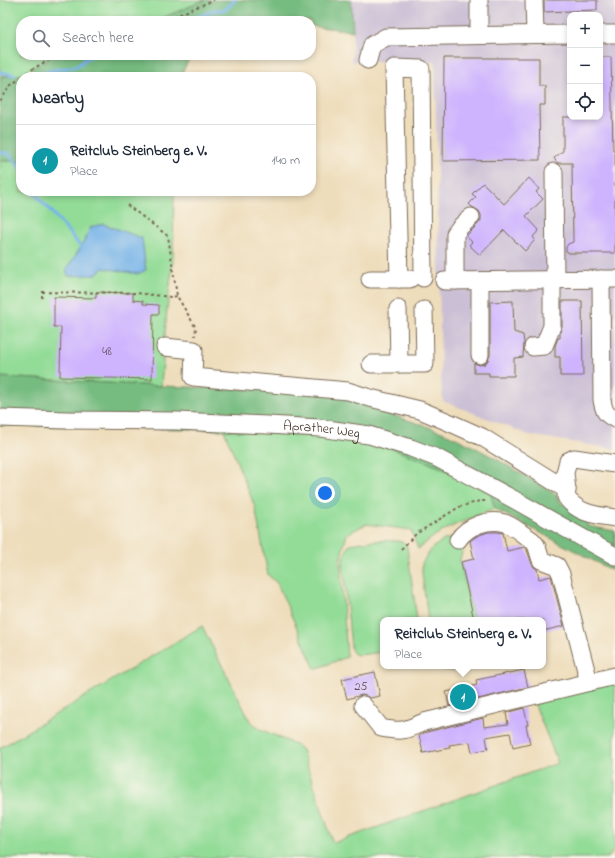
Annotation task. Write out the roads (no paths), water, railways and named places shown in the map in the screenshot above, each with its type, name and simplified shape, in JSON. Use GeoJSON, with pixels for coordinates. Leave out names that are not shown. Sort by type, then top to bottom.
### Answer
{"type":"FeatureCollection","features":[{"type":"Feature","properties":{"kind":"street"},"geometry":{"type":"LineString","coordinates":[[479,0],[479,35]]}},
{"type":"Feature","properties":{"kind":"street"},"geometry":{"type":"LineString","coordinates":[[534,0],[535,34]]}},
{"type":"Feature","properties":{"kind":"street"},"geometry":{"type":"LineString","coordinates":[[368,60],[372,45],[386,37],[567,34]]}},
{"type":"Feature","properties":{"kind":"street"},"geometry":{"type":"LineString","coordinates":[[603,34],[615,34]]}},
{"type":"Feature","properties":{"kind":"street"},"geometry":{"type":"LineString","coordinates":[[399,279],[394,68],[420,69],[439,280]]}},
{"type":"Feature","properties":{"kind":"street"},"geometry":{"type":"LineString","coordinates":[[534,347],[544,346],[552,326],[554,280],[554,172]]}},
{"type":"Feature","properties":{"kind":"street"},"geometry":{"type":"LineString","coordinates":[[439,280],[455,234],[471,217]]}},
{"type":"Feature","properties":{"kind":"street"},"geometry":{"type":"LineString","coordinates":[[370,280],[399,279],[480,281],[608,279],[602,400],[603,409],[608,416],[615,419]]}},
{"type":"Feature","properties":{"kind":"street"},"geometry":{"type":"LineString","coordinates":[[480,281],[480,355]]}},
{"type":"Feature","properties":{"kind":"street"},"geometry":{"type":"LineString","coordinates":[[398,308],[399,364]]}},
{"type":"Feature","properties":{"kind":"street"},"geometry":{"type":"LineString","coordinates":[[371,364],[425,364],[424,310]]}},
{"type":"Feature","properties":{"kind":"street"},"geometry":{"type":"LineString","coordinates":[[165,347],[194,350],[193,377],[348,391],[420,410],[482,437],[567,490]]}},
{"type":"Feature","properties":{"kind":"street","name":"Aprather Weg"},"geometry":{"type":"LineString","coordinates":[[0,418],[268,425],[320,428],[369,435],[437,458],[513,498],[615,556]]}},
{"type":"Feature","properties":{"kind":"street"},"geometry":{"type":"LineString","coordinates":[[615,464],[574,458],[568,461],[565,472],[567,490],[566,497],[571,504],[587,513],[615,518]]}},
{"type":"Feature","properties":{"kind":"street"},"geometry":{"type":"LineString","coordinates":[[458,540],[461,535],[472,527],[490,522],[506,523],[518,529],[532,540],[536,545],[541,560],[557,566],[566,592],[589,682]]}},
{"type":"Feature","properties":{"kind":"street"},"geometry":{"type":"LineString","coordinates":[[364,704],[381,728],[396,731],[406,730],[424,722],[615,676]]}},
{"type":"Feature","properties":{"kind":"water"},"geometry":{"type":"Polygon","coordinates":[[[103,224],[142,238],[146,270],[138,274],[103,268],[95,275],[68,276],[66,270],[81,247],[91,227],[103,224]]]}},
{"type":"Feature","properties":{"kind":"waterway"},"geometry":{"type":"LineString","coordinates":[[200,16],[214,10],[225,10],[235,0]]}},
{"type":"Feature","properties":{"kind":"waterway"},"geometry":{"type":"LineString","coordinates":[[46,72],[74,67],[85,60]]}},
{"type":"Feature","properties":{"kind":"waterway"},"geometry":{"type":"LineString","coordinates":[[0,72],[15,75]]}},
{"type":"Feature","properties":{"kind":"waterway"},"geometry":{"type":"LineString","coordinates":[[0,153],[8,153],[16,162]]}},
{"type":"Feature","properties":{"kind":"waterway"},"geometry":{"type":"LineString","coordinates":[[37,196],[81,247]]}},
{"type":"Feature","properties":{"kind":"place","name":"Reitclub Steinberg e. V."},"geometry":{"type":"Point","coordinates":[463,697]}}]}
